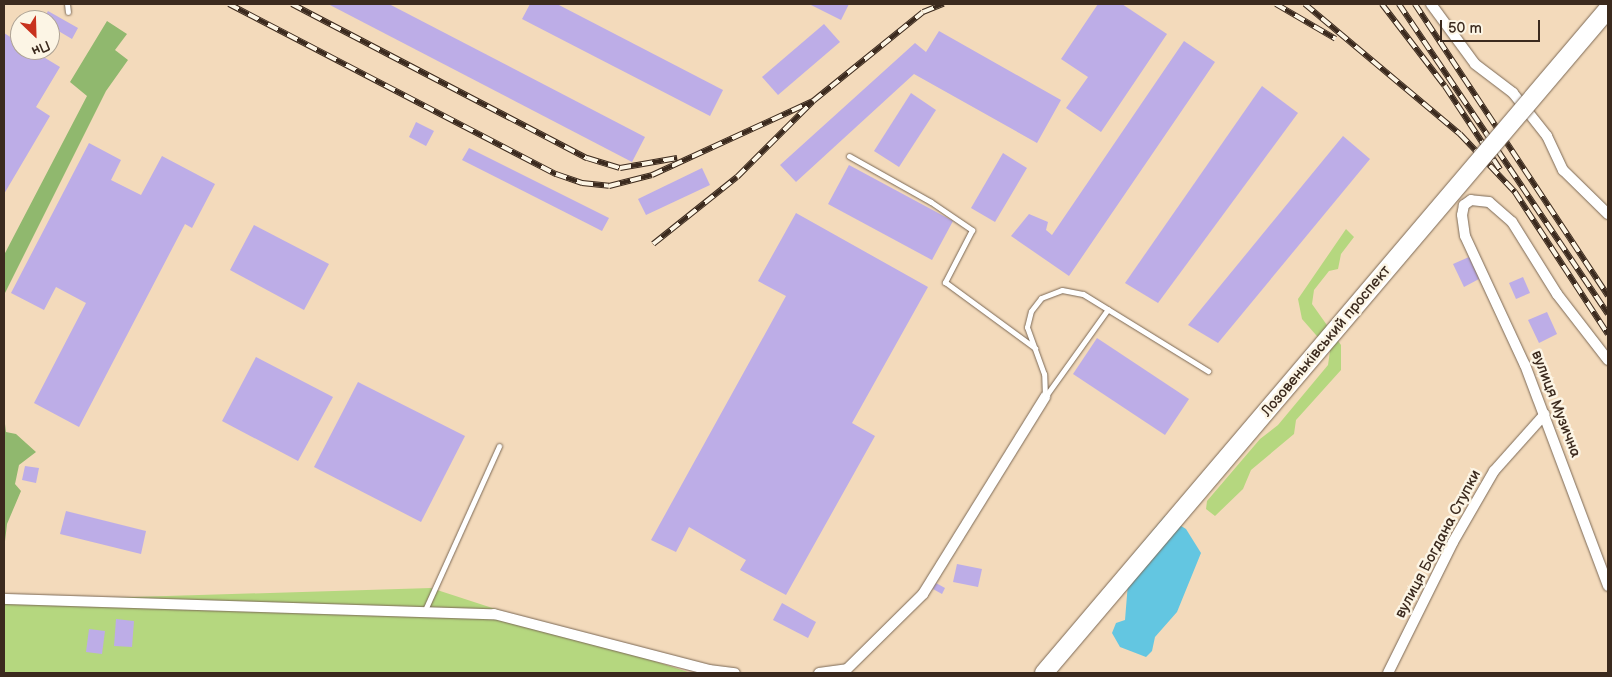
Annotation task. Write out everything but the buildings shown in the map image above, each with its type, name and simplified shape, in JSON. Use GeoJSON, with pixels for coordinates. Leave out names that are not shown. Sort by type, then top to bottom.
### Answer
{"type":"FeatureCollection","features":[{"type":"Feature","properties":{"kind":"highway","name":"Лозовеньківський проспект"},"geometry":{"type":"LineString","coordinates":[[1044,673],[1608,9]]}},
{"type":"Feature","properties":{"kind":"street"},"geometry":{"type":"LineString","coordinates":[[1431,4],[1475,64],[1513,93],[1547,136],[1563,170],[1608,214]]}},
{"type":"Feature","properties":{"kind":"street","name":"вулиця Музична"},"geometry":{"type":"LineString","coordinates":[[1608,360],[1557,294],[1512,222],[1489,202],[1471,200],[1464,205],[1462,215],[1465,236],[1545,414],[1608,586]]}},
{"type":"Feature","properties":{"kind":"street"},"geometry":{"type":"LineString","coordinates":[[819,673],[850,671],[923,594],[1045,397]]}},
{"type":"Feature","properties":{"kind":"street","name":"вулиця Богдана Ступки"},"geometry":{"type":"LineString","coordinates":[[1390,673],[1453,542],[1494,471],[1545,414]]}},
{"type":"Feature","properties":{"kind":"street"},"geometry":{"type":"LineString","coordinates":[[4,600],[425,610],[494,614],[708,670],[735,673]]}},
{"type":"Feature","properties":{"kind":"lane"},"geometry":{"type":"LineString","coordinates":[[67,4],[68,12]]}},
{"type":"Feature","properties":{"kind":"lane"},"geometry":{"type":"LineString","coordinates":[[849,156],[931,202],[972,230],[945,282],[1035,348]]}},
{"type":"Feature","properties":{"kind":"lane"},"geometry":{"type":"LineString","coordinates":[[1045,397],[1044,374],[1028,327],[1031,311],[1041,298],[1062,290],[1083,294],[1208,371]]}},
{"type":"Feature","properties":{"kind":"lane"},"geometry":{"type":"LineString","coordinates":[[1045,397],[1108,309]]}},
{"type":"Feature","properties":{"kind":"lane"},"geometry":{"type":"LineString","coordinates":[[425,610],[499,446]]}},
{"type":"Feature","properties":{"kind":"green space"},"geometry":{"type":"Polygon","coordinates":[[[107,21],[127,34],[115,50],[128,60],[106,91],[4,295],[4,255],[87,96],[70,82],[107,21]]]}},
{"type":"Feature","properties":{"kind":"green space"},"geometry":{"type":"Polygon","coordinates":[[[1346,229],[1354,237],[1341,254],[1338,269],[1329,271],[1314,290],[1312,304],[1341,345],[1341,370],[1296,420],[1294,434],[1251,470],[1243,489],[1215,516],[1206,509],[1207,501],[1260,439],[1278,425],[1328,365],[1330,351],[1302,319],[1298,299],[1346,229]]]}},
{"type":"Feature","properties":{"kind":"green space"},"geometry":{"type":"Polygon","coordinates":[[[4,416],[6,432],[16,434],[36,452],[19,465],[15,484],[21,491],[7,524],[4,550],[4,416]]]}},
{"type":"Feature","properties":{"kind":"green space"},"geometry":{"type":"Polygon","coordinates":[[[431,588],[691,673],[4,673],[4,601],[431,588]]]}},
{"type":"Feature","properties":{"kind":"water"},"geometry":{"type":"Polygon","coordinates":[[[1165,516],[1186,529],[1201,553],[1177,612],[1155,637],[1152,651],[1146,657],[1120,647],[1112,633],[1116,623],[1125,620],[1130,558],[1165,516]]]}},
{"type":"Feature","properties":{"kind":"railway"},"geometry":{"type":"LineString","coordinates":[[229,4],[556,174],[582,183],[609,186],[652,175],[813,101]]}},
{"type":"Feature","properties":{"kind":"railway"},"geometry":{"type":"LineString","coordinates":[[292,4],[587,158],[620,168],[677,158]]}},
{"type":"Feature","properties":{"kind":"railway"},"geometry":{"type":"LineString","coordinates":[[653,244],[737,177],[813,101],[923,12],[943,4]]}},
{"type":"Feature","properties":{"kind":"railway"},"geometry":{"type":"LineString","coordinates":[[1276,4],[1336,39]]}},
{"type":"Feature","properties":{"kind":"railway"},"geometry":{"type":"LineString","coordinates":[[1305,4],[1460,134],[1515,192],[1608,334]]}},
{"type":"Feature","properties":{"kind":"railway"},"geometry":{"type":"LineString","coordinates":[[1382,4],[1445,86],[1500,169]]}},
{"type":"Feature","properties":{"kind":"railway"},"geometry":{"type":"LineString","coordinates":[[1399,4],[1608,314]]}},
{"type":"Feature","properties":{"kind":"railway"},"geometry":{"type":"LineString","coordinates":[[1415,4],[1608,296]]}}]}
